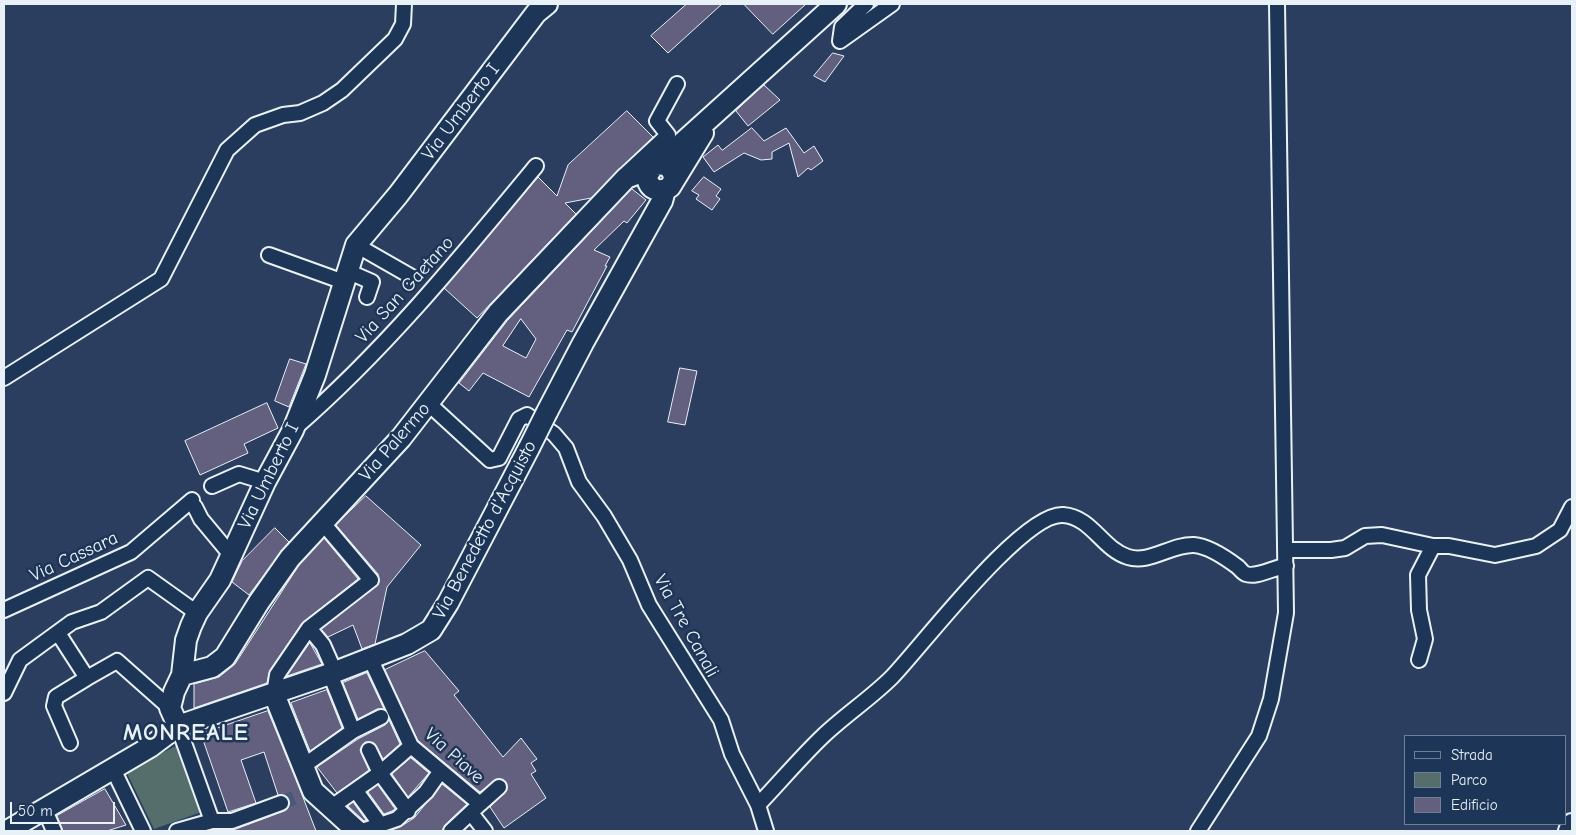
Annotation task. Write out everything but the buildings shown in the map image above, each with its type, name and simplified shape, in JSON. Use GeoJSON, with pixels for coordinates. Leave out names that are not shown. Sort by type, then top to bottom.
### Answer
{"type":"FeatureCollection","features":[{"type":"Feature","properties":{"kind":"street"},"geometry":{"type":"LineString","coordinates":[[4,378],[161,279],[227,150],[255,125],[283,115],[300,113],[323,103],[342,90],[394,39],[403,24],[404,4]]}},
{"type":"Feature","properties":{"kind":"street","name":"Via Umberto I"},"geometry":{"type":"LineString","coordinates":[[182,676],[186,640],[197,613],[220,580],[265,482],[293,430],[313,380],[356,245],[398,195],[536,13],[547,4]]}},
{"type":"Feature","properties":{"kind":"street"},"geometry":{"type":"LineString","coordinates":[[670,184],[656,190],[649,185],[647,176],[654,167],[836,4]]}},
{"type":"Feature","properties":{"kind":"street"},"geometry":{"type":"LineString","coordinates":[[866,4],[842,27],[840,41],[892,4]]}},
{"type":"Feature","properties":{"kind":"street"},"geometry":{"type":"LineString","coordinates":[[1198,831],[1260,736],[1271,700],[1286,613],[1276,41],[1277,4]]}},
{"type":"Feature","properties":{"kind":"street"},"geometry":{"type":"LineString","coordinates":[[626,178],[625,175],[668,135],[657,121],[677,84]]}},
{"type":"Feature","properties":{"kind":"street","name":"Via Benedetto d'Acquisto"},"geometry":{"type":"LineString","coordinates":[[7,831],[113,769],[174,717],[274,694],[407,644],[431,630],[448,603],[543,418],[662,202],[670,184],[718,110]]}},
{"type":"Feature","properties":{"kind":"street","name":"Via San Gaetano"},"geometry":{"type":"LineString","coordinates":[[293,430],[357,372],[432,292],[536,166]]}},
{"type":"Feature","properties":{"kind":"street","name":"Via Palermo"},"geometry":{"type":"LineString","coordinates":[[182,676],[212,667],[225,657],[259,602],[290,558],[401,438],[498,313],[626,178],[654,167]]}},
{"type":"Feature","properties":{"kind":"street"},"geometry":{"type":"LineString","coordinates":[[356,245],[412,276]]}},
{"type":"Feature","properties":{"kind":"street"},"geometry":{"type":"LineString","coordinates":[[269,255],[346,277],[372,282],[366,297]]}},
{"type":"Feature","properties":{"kind":"street"},"geometry":{"type":"LineString","coordinates":[[429,404],[490,460],[499,458],[519,419],[527,415],[543,418]]}},
{"type":"Feature","properties":{"kind":"street","name":"Via Tre Canali"},"geometry":{"type":"LineString","coordinates":[[543,418],[566,448],[580,482],[604,516],[630,560],[649,605],[720,720],[732,754],[758,805],[766,831]]}},
{"type":"Feature","properties":{"kind":"street"},"geometry":{"type":"LineString","coordinates":[[212,486],[240,474],[265,482]]}},
{"type":"Feature","properties":{"kind":"street","name":"Via Cassara"},"geometry":{"type":"LineString","coordinates":[[4,610],[131,552],[194,503],[201,519],[231,555]]}},
{"type":"Feature","properties":{"kind":"street"},"geometry":{"type":"LineString","coordinates":[[1286,550],[1331,550],[1345,548],[1365,536],[1382,535],[1433,546],[1449,546],[1495,555],[1536,546],[1560,530],[1572,507]]}},
{"type":"Feature","properties":{"kind":"street"},"geometry":{"type":"LineString","coordinates":[[758,805],[823,736],[892,678],[993,562],[1028,531],[1044,520],[1060,514],[1076,516],[1114,549],[1128,558],[1142,558],[1179,546],[1195,545],[1210,550],[1247,574],[1259,575],[1274,568],[1286,566]]}},
{"type":"Feature","properties":{"kind":"street"},"geometry":{"type":"LineString","coordinates":[[322,522],[371,580],[309,628],[277,675],[274,694],[302,766],[307,793],[330,808],[357,831]]}},
{"type":"Feature","properties":{"kind":"street"},"geometry":{"type":"LineString","coordinates":[[1419,660],[1425,639],[1419,610],[1418,574],[1433,546]]}},
{"type":"Feature","properties":{"kind":"street"},"geometry":{"type":"LineString","coordinates":[[4,693],[20,660],[72,622],[101,612],[148,578],[197,613]]}},
{"type":"Feature","properties":{"kind":"street"},"geometry":{"type":"LineString","coordinates":[[309,628],[323,645],[353,731]]}},
{"type":"Feature","properties":{"kind":"street"},"geometry":{"type":"LineString","coordinates":[[58,633],[87,678]]}},
{"type":"Feature","properties":{"kind":"street","name":"Via Piave"},"geometry":{"type":"LineString","coordinates":[[370,658],[388,714],[411,746],[440,772],[475,808],[499,787]]}},
{"type":"Feature","properties":{"kind":"street"},"geometry":{"type":"LineString","coordinates":[[70,743],[54,706],[56,697],[117,660],[174,717]]}},
{"type":"Feature","properties":{"kind":"street"},"geometry":{"type":"LineString","coordinates":[[182,676],[174,692],[174,717],[212,821]]}},
{"type":"Feature","properties":{"kind":"street"},"geometry":{"type":"LineString","coordinates":[[302,766],[353,731],[388,714]]}},
{"type":"Feature","properties":{"kind":"street"},"geometry":{"type":"LineString","coordinates":[[330,808],[380,773],[411,746]]}},
{"type":"Feature","properties":{"kind":"street"},"geometry":{"type":"LineString","coordinates":[[369,750],[380,773],[408,811]]}},
{"type":"Feature","properties":{"kind":"street"},"geometry":{"type":"LineString","coordinates":[[113,769],[143,831]]}},
{"type":"Feature","properties":{"kind":"street"},"geometry":{"type":"LineString","coordinates":[[362,831],[397,819],[408,811],[440,772]]}},
{"type":"Feature","properties":{"kind":"street"},"geometry":{"type":"LineString","coordinates":[[356,791],[380,824]]}},
{"type":"Feature","properties":{"kind":"street"},"geometry":{"type":"LineString","coordinates":[[177,831],[212,821],[232,821],[281,803]]}},
{"type":"Feature","properties":{"kind":"street"},"geometry":{"type":"LineString","coordinates":[[44,808],[54,831]]}},
{"type":"Feature","properties":{"kind":"street"},"geometry":{"type":"LineString","coordinates":[[451,831],[475,808],[485,831]]}},
{"type":"Feature","properties":{"kind":"street"},"geometry":{"type":"LineString","coordinates":[[1569,831],[1572,824]]}},
{"type":"Feature","properties":{"kind":"green space"},"geometry":{"type":"Polygon","coordinates":[[[180,744],[204,811],[154,829],[126,771],[180,744]]]}},
{"type":"Feature","properties":{"kind":"tunnel"},"geometry":{"type":"LineString","coordinates":[[281,803],[301,795]]}},
{"type":"Feature","properties":{"kind":"district","name":"MONREALE"},"geometry":{"type":"Point","coordinates":[186,733]}}]}
